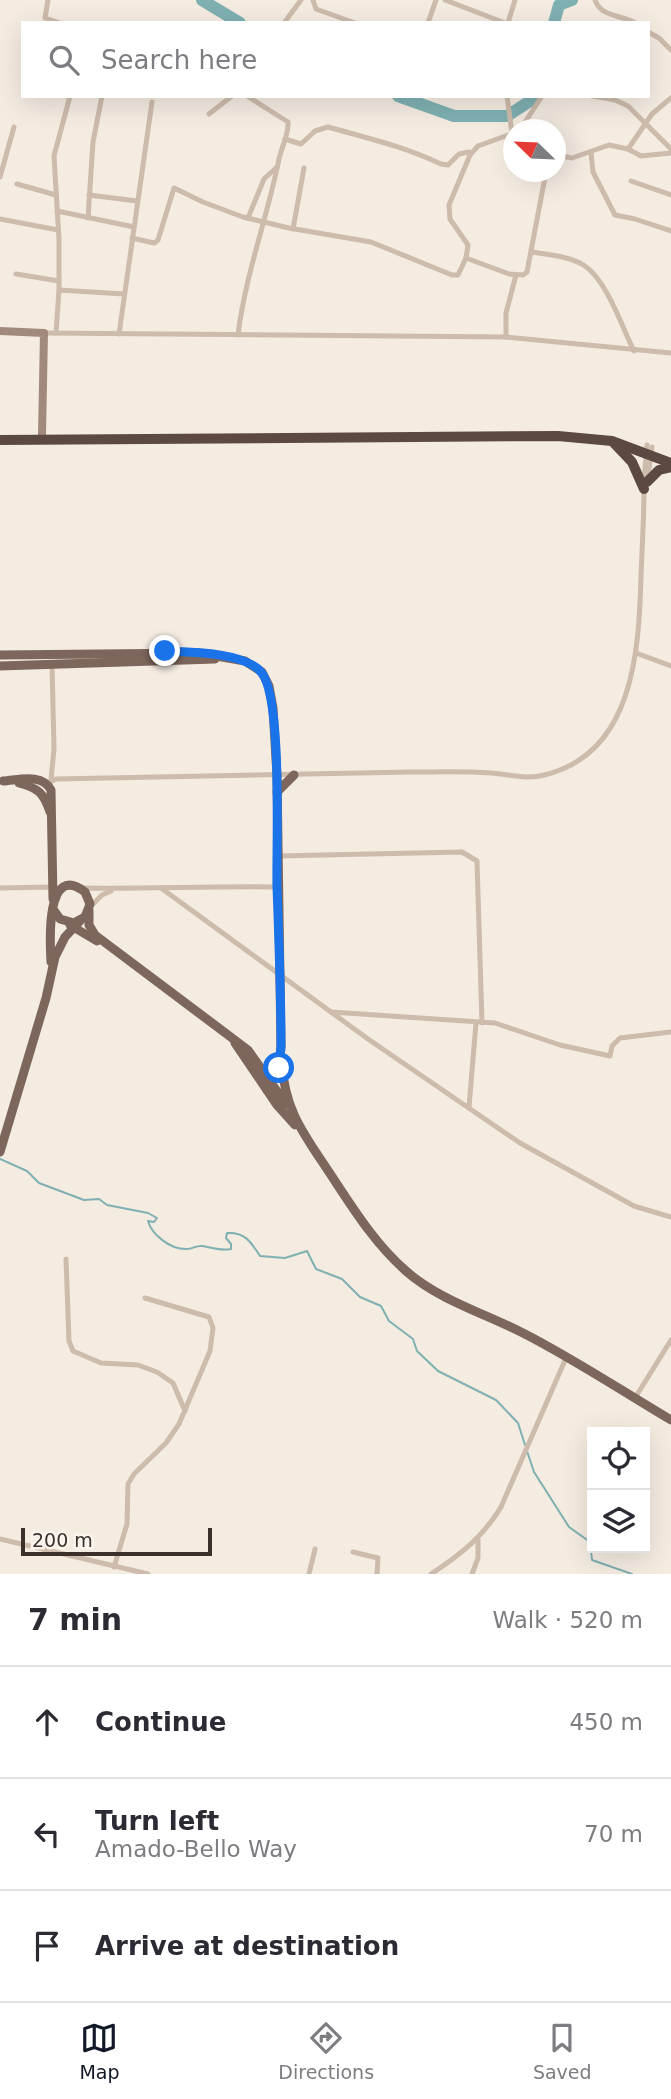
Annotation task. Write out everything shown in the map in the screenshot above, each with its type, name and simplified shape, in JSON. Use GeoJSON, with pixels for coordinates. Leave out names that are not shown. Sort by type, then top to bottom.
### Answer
{"type":"FeatureCollection","features":[{"type":"Feature","properties":{"kind":"highway"},"geometry":{"type":"LineString","coordinates":[[0,434],[550,429],[603,434],[649,450],[671,465]]}},
{"type":"Feature","properties":{"kind":"highway"},"geometry":{"type":"LineString","coordinates":[[0,440],[558,436],[612,442],[671,455]]}},
{"type":"Feature","properties":{"kind":"highway"},"geometry":{"type":"LineString","coordinates":[[612,442],[632,462],[645,485],[659,470],[671,465]]}},
{"type":"Feature","properties":{"kind":"main road"},"geometry":{"type":"LineString","coordinates":[[0,666],[52,659],[182,652],[230,658],[252,664],[267,679],[273,708],[277,776],[277,887],[283,1083],[294,1117],[372,1235],[409,1273],[438,1293],[526,1335],[671,1420]]}},
{"type":"Feature","properties":{"kind":"main road"},"geometry":{"type":"LineString","coordinates":[[0,655],[52,659]]}},
{"type":"Feature","properties":{"kind":"main road"},"geometry":{"type":"LineString","coordinates":[[277,792],[294,775]]}},
{"type":"Feature","properties":{"kind":"main road"},"geometry":{"type":"LineString","coordinates":[[1,781],[49,781],[52,796],[53,861],[51,971]]}},
{"type":"Feature","properties":{"kind":"main road"},"geometry":{"type":"LineString","coordinates":[[1,781],[27,785],[41,792],[52,820]]}},
{"type":"Feature","properties":{"kind":"main road"},"geometry":{"type":"LineString","coordinates":[[53,861],[59,876],[88,897],[91,930],[106,946]]}},
{"type":"Feature","properties":{"kind":"main road"},"geometry":{"type":"LineString","coordinates":[[74,887],[57,892],[53,905],[57,917],[73,923],[248,1050],[287,1117],[302,1131]]}},
{"type":"Feature","properties":{"kind":"main road"},"geometry":{"type":"LineString","coordinates":[[0,1152],[59,947],[73,923],[89,908]]}},
{"type":"Feature","properties":{"kind":"main road"},"geometry":{"type":"LineString","coordinates":[[269,1086],[279,1068],[281,1046]]}},
{"type":"Feature","properties":{"kind":"main road"},"geometry":{"type":"LineString","coordinates":[[269,1086],[294,1117]]}},
{"type":"Feature","properties":{"kind":"street"},"geometry":{"type":"LineString","coordinates":[[48,0],[45,18],[54,21]]}},
{"type":"Feature","properties":{"kind":"street"},"geometry":{"type":"LineString","coordinates":[[285,21],[301,0]]}},
{"type":"Feature","properties":{"kind":"street"},"geometry":{"type":"LineString","coordinates":[[313,0],[316,9],[349,21]]}},
{"type":"Feature","properties":{"kind":"street"},"geometry":{"type":"LineString","coordinates":[[429,21],[436,0]]}},
{"type":"Feature","properties":{"kind":"street"},"geometry":{"type":"LineString","coordinates":[[445,0],[460,2],[503,21]]}},
{"type":"Feature","properties":{"kind":"street"},"geometry":{"type":"LineString","coordinates":[[508,21],[514,0]]}},
{"type":"Feature","properties":{"kind":"street"},"geometry":{"type":"LineString","coordinates":[[594,0],[608,15],[628,21]]}},
{"type":"Feature","properties":{"kind":"street"},"geometry":{"type":"LineString","coordinates":[[650,33],[671,50]]}},
{"type":"Feature","properties":{"kind":"street"},"geometry":{"type":"LineString","coordinates":[[56,333],[59,281],[54,156],[69,98]]}},
{"type":"Feature","properties":{"kind":"street"},"geometry":{"type":"LineString","coordinates":[[88,218],[93,142],[102,98]]}},
{"type":"Feature","properties":{"kind":"street"},"geometry":{"type":"LineString","coordinates":[[209,114],[229,98]]}},
{"type":"Feature","properties":{"kind":"street"},"geometry":{"type":"LineString","coordinates":[[238,335],[241,308],[277,167],[289,131],[288,122],[250,98]]}},
{"type":"Feature","properties":{"kind":"street"},"geometry":{"type":"LineString","coordinates":[[507,98],[511,119]]}},
{"type":"Feature","properties":{"kind":"street"},"geometry":{"type":"LineString","coordinates":[[527,119],[541,98]]}},
{"type":"Feature","properties":{"kind":"street"},"geometry":{"type":"LineString","coordinates":[[604,98],[628,106],[670,151]]}},
{"type":"Feature","properties":{"kind":"street"},"geometry":{"type":"LineString","coordinates":[[628,149],[652,114],[671,98]]}},
{"type":"Feature","properties":{"kind":"street"},"geometry":{"type":"LineString","coordinates":[[119,334],[152,102]]}},
{"type":"Feature","properties":{"kind":"street"},"geometry":{"type":"LineString","coordinates":[[0,177],[14,127]]}},
{"type":"Feature","properties":{"kind":"street"},"geometry":{"type":"LineString","coordinates":[[285,139],[301,144],[315,131],[328,127],[346,134],[358,133],[399,145],[441,164],[448,165],[464,151],[470,155]]}},
{"type":"Feature","properties":{"kind":"street"},"geometry":{"type":"LineString","coordinates":[[132,238],[154,243],[158,240],[174,188],[248,218],[293,229],[371,242],[452,275],[458,275],[466,258],[468,245],[450,219],[449,205],[470,155],[478,146],[503,137]]}},
{"type":"Feature","properties":{"kind":"street"},"geometry":{"type":"LineString","coordinates":[[566,157],[591,153],[608,145],[628,149],[641,156],[670,151]]}},
{"type":"Feature","properties":{"kind":"street"},"geometry":{"type":"LineString","coordinates":[[591,153],[593,172],[615,215],[671,232]]}},
{"type":"Feature","properties":{"kind":"street"},"geometry":{"type":"LineString","coordinates":[[248,218],[264,179],[277,167]]}},
{"type":"Feature","properties":{"kind":"street"},"geometry":{"type":"LineString","coordinates":[[293,229],[304,167]]}},
{"type":"Feature","properties":{"kind":"street"},"geometry":{"type":"LineString","coordinates":[[631,181],[671,195]]}},
{"type":"Feature","properties":{"kind":"street"},"geometry":{"type":"LineString","coordinates":[[466,258],[516,275],[527,272],[544,182]]}},
{"type":"Feature","properties":{"kind":"street"},"geometry":{"type":"LineString","coordinates":[[17,184],[55,195]]}},
{"type":"Feature","properties":{"kind":"street"},"geometry":{"type":"LineString","coordinates":[[89,195],[137,201]]}},
{"type":"Feature","properties":{"kind":"street"},"geometry":{"type":"LineString","coordinates":[[57,211],[134,227]]}},
{"type":"Feature","properties":{"kind":"street"},"geometry":{"type":"LineString","coordinates":[[0,219],[58,230]]}},
{"type":"Feature","properties":{"kind":"street"},"geometry":{"type":"LineString","coordinates":[[531,252],[571,260],[586,266],[606,293],[634,351]]}},
{"type":"Feature","properties":{"kind":"street"},"geometry":{"type":"LineString","coordinates":[[16,274],[59,281]]}},
{"type":"Feature","properties":{"kind":"street"},"geometry":{"type":"LineString","coordinates":[[506,337],[506,313],[516,275]]}},
{"type":"Feature","properties":{"kind":"street"},"geometry":{"type":"LineString","coordinates":[[59,290],[124,294]]}},
{"type":"Feature","properties":{"kind":"street"},"geometry":{"type":"LineString","coordinates":[[0,331],[506,337],[669,353],[671,343]]}},
{"type":"Feature","properties":{"kind":"street"},"geometry":{"type":"LineString","coordinates":[[42,434],[44,333]]}},
{"type":"Feature","properties":{"kind":"street"},"geometry":{"type":"LineString","coordinates":[[49,781],[465,772],[531,777],[553,772],[580,759],[609,729],[626,696],[636,653],[649,450]]}},
{"type":"Feature","properties":{"kind":"street"},"geometry":{"type":"LineString","coordinates":[[636,653],[671,666]]}},
{"type":"Feature","properties":{"kind":"street"},"geometry":{"type":"LineString","coordinates":[[41,792],[49,781],[54,749],[52,659]]}},
{"type":"Feature","properties":{"kind":"street"},"geometry":{"type":"LineString","coordinates":[[277,856],[462,852],[477,861],[479,1023],[468,1107]]}},
{"type":"Feature","properties":{"kind":"street"},"geometry":{"type":"LineString","coordinates":[[0,888],[74,887],[117,890],[277,887]]}},
{"type":"Feature","properties":{"kind":"street"},"geometry":{"type":"LineString","coordinates":[[160,888],[331,1012],[551,1161],[634,1206],[671,1217]]}},
{"type":"Feature","properties":{"kind":"street"},"geometry":{"type":"LineString","coordinates":[[89,908],[102,895],[117,890]]}},
{"type":"Feature","properties":{"kind":"street"},"geometry":{"type":"LineString","coordinates":[[331,1012],[495,1023],[560,1045],[610,1056],[612,1046],[620,1038],[671,1032]]}},
{"type":"Feature","properties":{"kind":"street"},"geometry":{"type":"LineString","coordinates":[[66,1258],[69,1341],[73,1352],[101,1363],[138,1365],[157,1373],[173,1383],[186,1411]]}},
{"type":"Feature","properties":{"kind":"street"},"geometry":{"type":"LineString","coordinates":[[114,1567],[127,1524],[128,1484],[166,1443],[186,1411],[210,1351],[213,1328],[209,1317],[145,1298]]}},
{"type":"Feature","properties":{"kind":"street"},"geometry":{"type":"LineString","coordinates":[[635,1398],[671,1340]]}},
{"type":"Feature","properties":{"kind":"street"},"geometry":{"type":"LineString","coordinates":[[431,1574],[458,1556],[492,1523],[566,1358]]}},
{"type":"Feature","properties":{"kind":"street"},"geometry":{"type":"LineString","coordinates":[[0,1539],[148,1574]]}},
{"type":"Feature","properties":{"kind":"street"},"geometry":{"type":"LineString","coordinates":[[472,1574],[478,1558],[478,1539]]}},
{"type":"Feature","properties":{"kind":"street"},"geometry":{"type":"LineString","coordinates":[[309,1574],[315,1549]]}},
{"type":"Feature","properties":{"kind":"street"},"geometry":{"type":"LineString","coordinates":[[353,1552],[378,1558],[377,1574]]}},
{"type":"Feature","properties":{"kind":"waterway"},"geometry":{"type":"LineString","coordinates":[[202,0],[237,21]]}},
{"type":"Feature","properties":{"kind":"waterway"},"geometry":{"type":"LineString","coordinates":[[555,21],[559,5],[572,0]]}},
{"type":"Feature","properties":{"kind":"waterway"},"geometry":{"type":"LineString","coordinates":[[404,98],[454,116],[507,116],[532,98]]}},
{"type":"Feature","properties":{"kind":"waterway"},"geometry":{"type":"LineString","coordinates":[[0,1159],[27,1171],[39,1183],[84,1200],[99,1199],[107,1205],[148,1213],[157,1218],[154,1222],[148,1221],[163,1241],[181,1249],[201,1246],[231,1249],[226,1238],[227,1233],[233,1233],[247,1239],[260,1256],[285,1258],[307,1251],[316,1269],[342,1279],[360,1297],[381,1306],[389,1321],[413,1339],[417,1351],[438,1371],[496,1400],[518,1423],[525,1445]]}},
{"type":"Feature","properties":{"kind":"waterway"},"geometry":{"type":"LineString","coordinates":[[527,1451],[534,1472],[569,1527],[590,1542],[592,1560],[632,1574]]}},
{"type":"Feature","properties":{"kind":"route"},"geometry":{"type":"LineString","coordinates":[[165,651],[200,653],[245,661],[262,672],[270,687],[277,776],[277,887],[281,974],[279,1068]]}}]}
